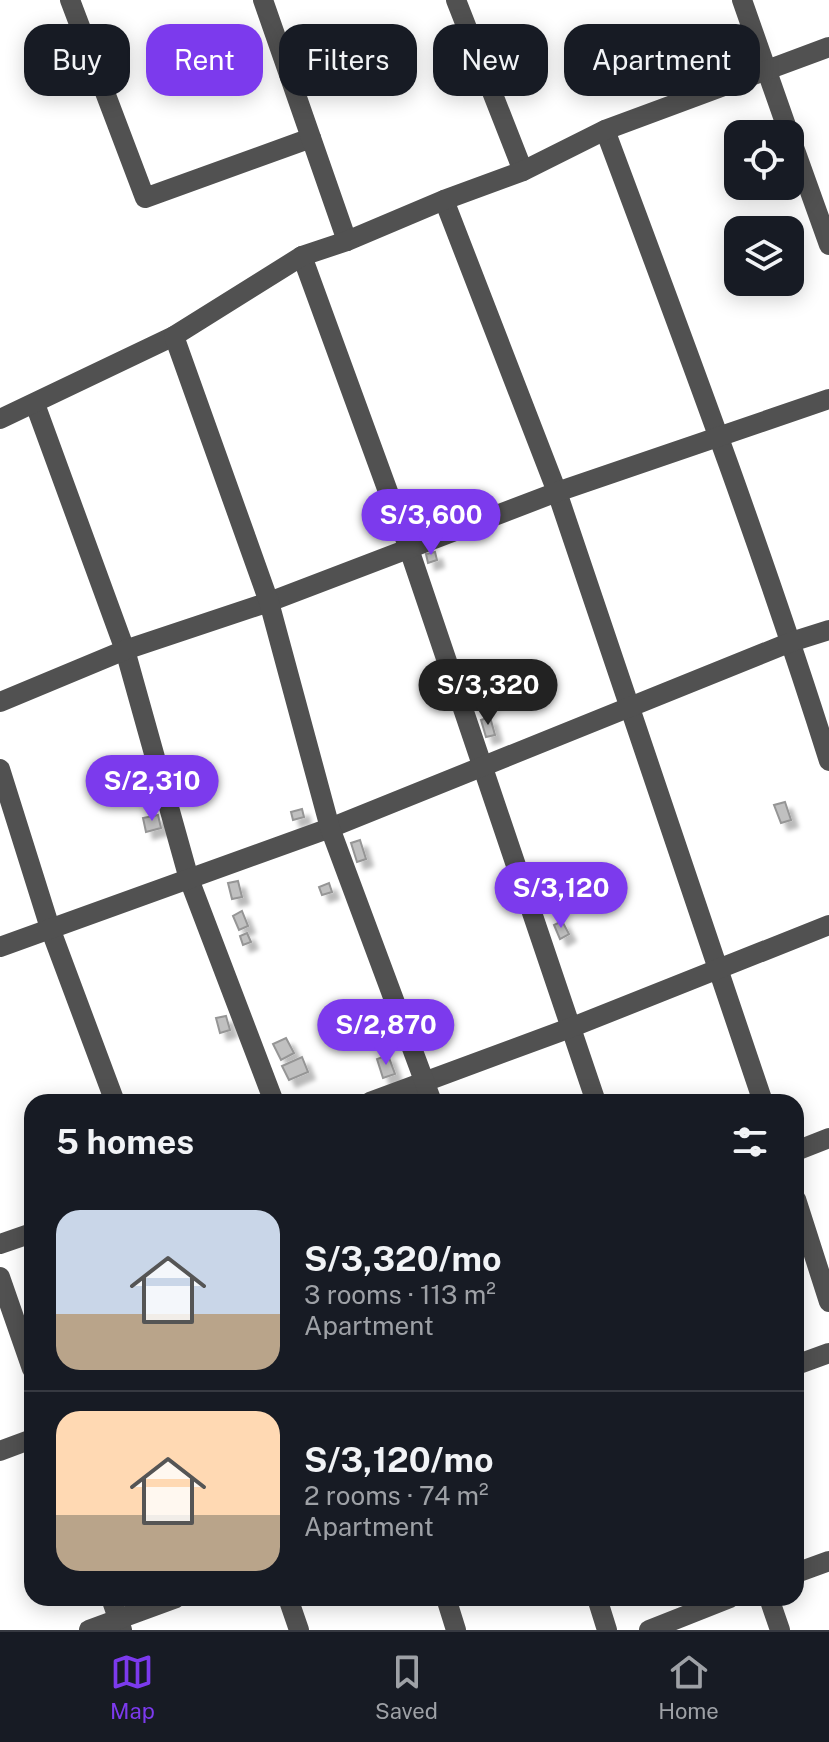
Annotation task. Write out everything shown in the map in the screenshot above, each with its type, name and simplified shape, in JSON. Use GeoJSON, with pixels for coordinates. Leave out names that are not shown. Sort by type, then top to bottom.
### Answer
{"type":"FeatureCollection","features":[{"type":"Feature","properties":{"kind":"street"},"geometry":{"type":"LineString","coordinates":[[70,0],[145,198],[311,138]]}},
{"type":"Feature","properties":{"kind":"street"},"geometry":{"type":"LineString","coordinates":[[263,0],[347,241]]}},
{"type":"Feature","properties":{"kind":"street"},"geometry":{"type":"LineString","coordinates":[[456,0],[523,171]]}},
{"type":"Feature","properties":{"kind":"street"},"geometry":{"type":"LineString","coordinates":[[742,0],[785,120]]}},
{"type":"Feature","properties":{"kind":"street"},"geometry":{"type":"LineString","coordinates":[[0,419],[174,336],[302,256],[523,171],[605,130],[829,47]]}},
{"type":"Feature","properties":{"kind":"street"},"geometry":{"type":"LineString","coordinates":[[605,130],[719,436],[829,761]]}},
{"type":"Feature","properties":{"kind":"street"},"geometry":{"type":"LineString","coordinates":[[804,174],[829,245]]}},
{"type":"Feature","properties":{"kind":"street"},"geometry":{"type":"LineString","coordinates":[[444,200],[557,492],[760,1094]]}},
{"type":"Feature","properties":{"kind":"street"},"geometry":{"type":"LineString","coordinates":[[302,256],[409,549],[593,1094]]}},
{"type":"Feature","properties":{"kind":"street"},"geometry":{"type":"LineString","coordinates":[[174,336],[269,602],[330,828],[429,1094]]}},
{"type":"Feature","properties":{"kind":"street"},"geometry":{"type":"LineString","coordinates":[[0,702],[125,650],[269,602],[557,492],[829,399]]}},
{"type":"Feature","properties":{"kind":"street"},"geometry":{"type":"LineString","coordinates":[[35,404],[125,650],[189,879],[271,1094]]}},
{"type":"Feature","properties":{"kind":"street"},"geometry":{"type":"LineString","coordinates":[[0,947],[330,828],[791,642],[829,630]]}},
{"type":"Feature","properties":{"kind":"street"},"geometry":{"type":"LineString","coordinates":[[0,769],[50,928],[112,1094]]}},
{"type":"Feature","properties":{"kind":"street"},"geometry":{"type":"LineString","coordinates":[[392,1094],[570,1028],[829,925]]}},
{"type":"Feature","properties":{"kind":"street"},"geometry":{"type":"LineString","coordinates":[[804,1148],[829,1138]]}},
{"type":"Feature","properties":{"kind":"street"},"geometry":{"type":"LineString","coordinates":[[804,1224],[829,1302]]}},
{"type":"Feature","properties":{"kind":"street"},"geometry":{"type":"LineString","coordinates":[[0,1244],[24,1236]]}},
{"type":"Feature","properties":{"kind":"street"},"geometry":{"type":"LineString","coordinates":[[0,1277],[24,1346]]}},
{"type":"Feature","properties":{"kind":"street"},"geometry":{"type":"LineString","coordinates":[[804,1362],[829,1353]]}},
{"type":"Feature","properties":{"kind":"street"},"geometry":{"type":"LineString","coordinates":[[0,1451],[24,1442]]}},
{"type":"Feature","properties":{"kind":"street"},"geometry":{"type":"LineString","coordinates":[[804,1570],[829,1561]]}},
{"type":"Feature","properties":{"kind":"street"},"geometry":{"type":"LineString","coordinates":[[89,1630],[120,1624],[159,1606]]}},
{"type":"Feature","properties":{"kind":"street"},"geometry":{"type":"LineString","coordinates":[[291,1606],[299,1630]]}},
{"type":"Feature","properties":{"kind":"street"},"geometry":{"type":"LineString","coordinates":[[448,1606],[456,1630]]}},
{"type":"Feature","properties":{"kind":"street"},"geometry":{"type":"LineString","coordinates":[[600,1606],[607,1630]]}},
{"type":"Feature","properties":{"kind":"street"},"geometry":{"type":"LineString","coordinates":[[649,1630],[710,1606]]}},
{"type":"Feature","properties":{"kind":"street"},"geometry":{"type":"LineString","coordinates":[[772,1606],[780,1630]]}},
{"type":"Feature","properties":{"kind":"building"},"geometry":{"type":"Polygon","coordinates":[[[435,552],[437,560],[428,563],[426,554],[435,552]]]}},
{"type":"Feature","properties":{"kind":"building"},"geometry":{"type":"Polygon","coordinates":[[[490,717],[495,735],[486,737],[481,720],[490,717]]]}},
{"type":"Feature","properties":{"kind":"building"},"geometry":{"type":"Polygon","coordinates":[[[785,802],[791,820],[781,823],[774,805],[785,802]]]}},
{"type":"Feature","properties":{"kind":"building"},"geometry":{"type":"Polygon","coordinates":[[[302,809],[304,817],[293,820],[291,812],[302,809]]]}},
{"type":"Feature","properties":{"kind":"building"},"geometry":{"type":"Polygon","coordinates":[[[158,815],[161,828],[146,832],[143,818],[158,815]]]}},
{"type":"Feature","properties":{"kind":"building"},"geometry":{"type":"Polygon","coordinates":[[[360,840],[366,859],[357,862],[351,843],[360,840]]]}},
{"type":"Feature","properties":{"kind":"building"},"geometry":{"type":"Polygon","coordinates":[[[574,867],[577,875],[561,880],[559,872],[574,867]]]}},
{"type":"Feature","properties":{"kind":"building"},"geometry":{"type":"Polygon","coordinates":[[[238,881],[242,897],[232,899],[228,883],[238,881]]]}},
{"type":"Feature","properties":{"kind":"building"},"geometry":{"type":"Polygon","coordinates":[[[329,883],[332,892],[322,895],[319,887],[329,883]]]}},
{"type":"Feature","properties":{"kind":"building"},"geometry":{"type":"Polygon","coordinates":[[[242,911],[248,926],[239,930],[233,916],[242,911]]]}},
{"type":"Feature","properties":{"kind":"building"},"geometry":{"type":"Polygon","coordinates":[[[562,921],[569,934],[560,939],[554,925],[562,921]]]}},
{"type":"Feature","properties":{"kind":"building"},"geometry":{"type":"Polygon","coordinates":[[[247,933],[251,942],[243,945],[240,936],[247,933]]]}},
{"type":"Feature","properties":{"kind":"building"},"geometry":{"type":"Polygon","coordinates":[[[226,1016],[230,1030],[220,1033],[216,1018],[226,1016]]]}},
{"type":"Feature","properties":{"kind":"building"},"geometry":{"type":"Polygon","coordinates":[[[286,1038],[294,1053],[281,1060],[273,1044],[286,1038]]]}},
{"type":"Feature","properties":{"kind":"building"},"geometry":{"type":"Polygon","coordinates":[[[388,1055],[395,1074],[383,1078],[377,1059],[388,1055]]]}},
{"type":"Feature","properties":{"kind":"building"},"geometry":{"type":"Polygon","coordinates":[[[302,1057],[308,1072],[289,1080],[282,1066],[302,1057]]]}}]}
